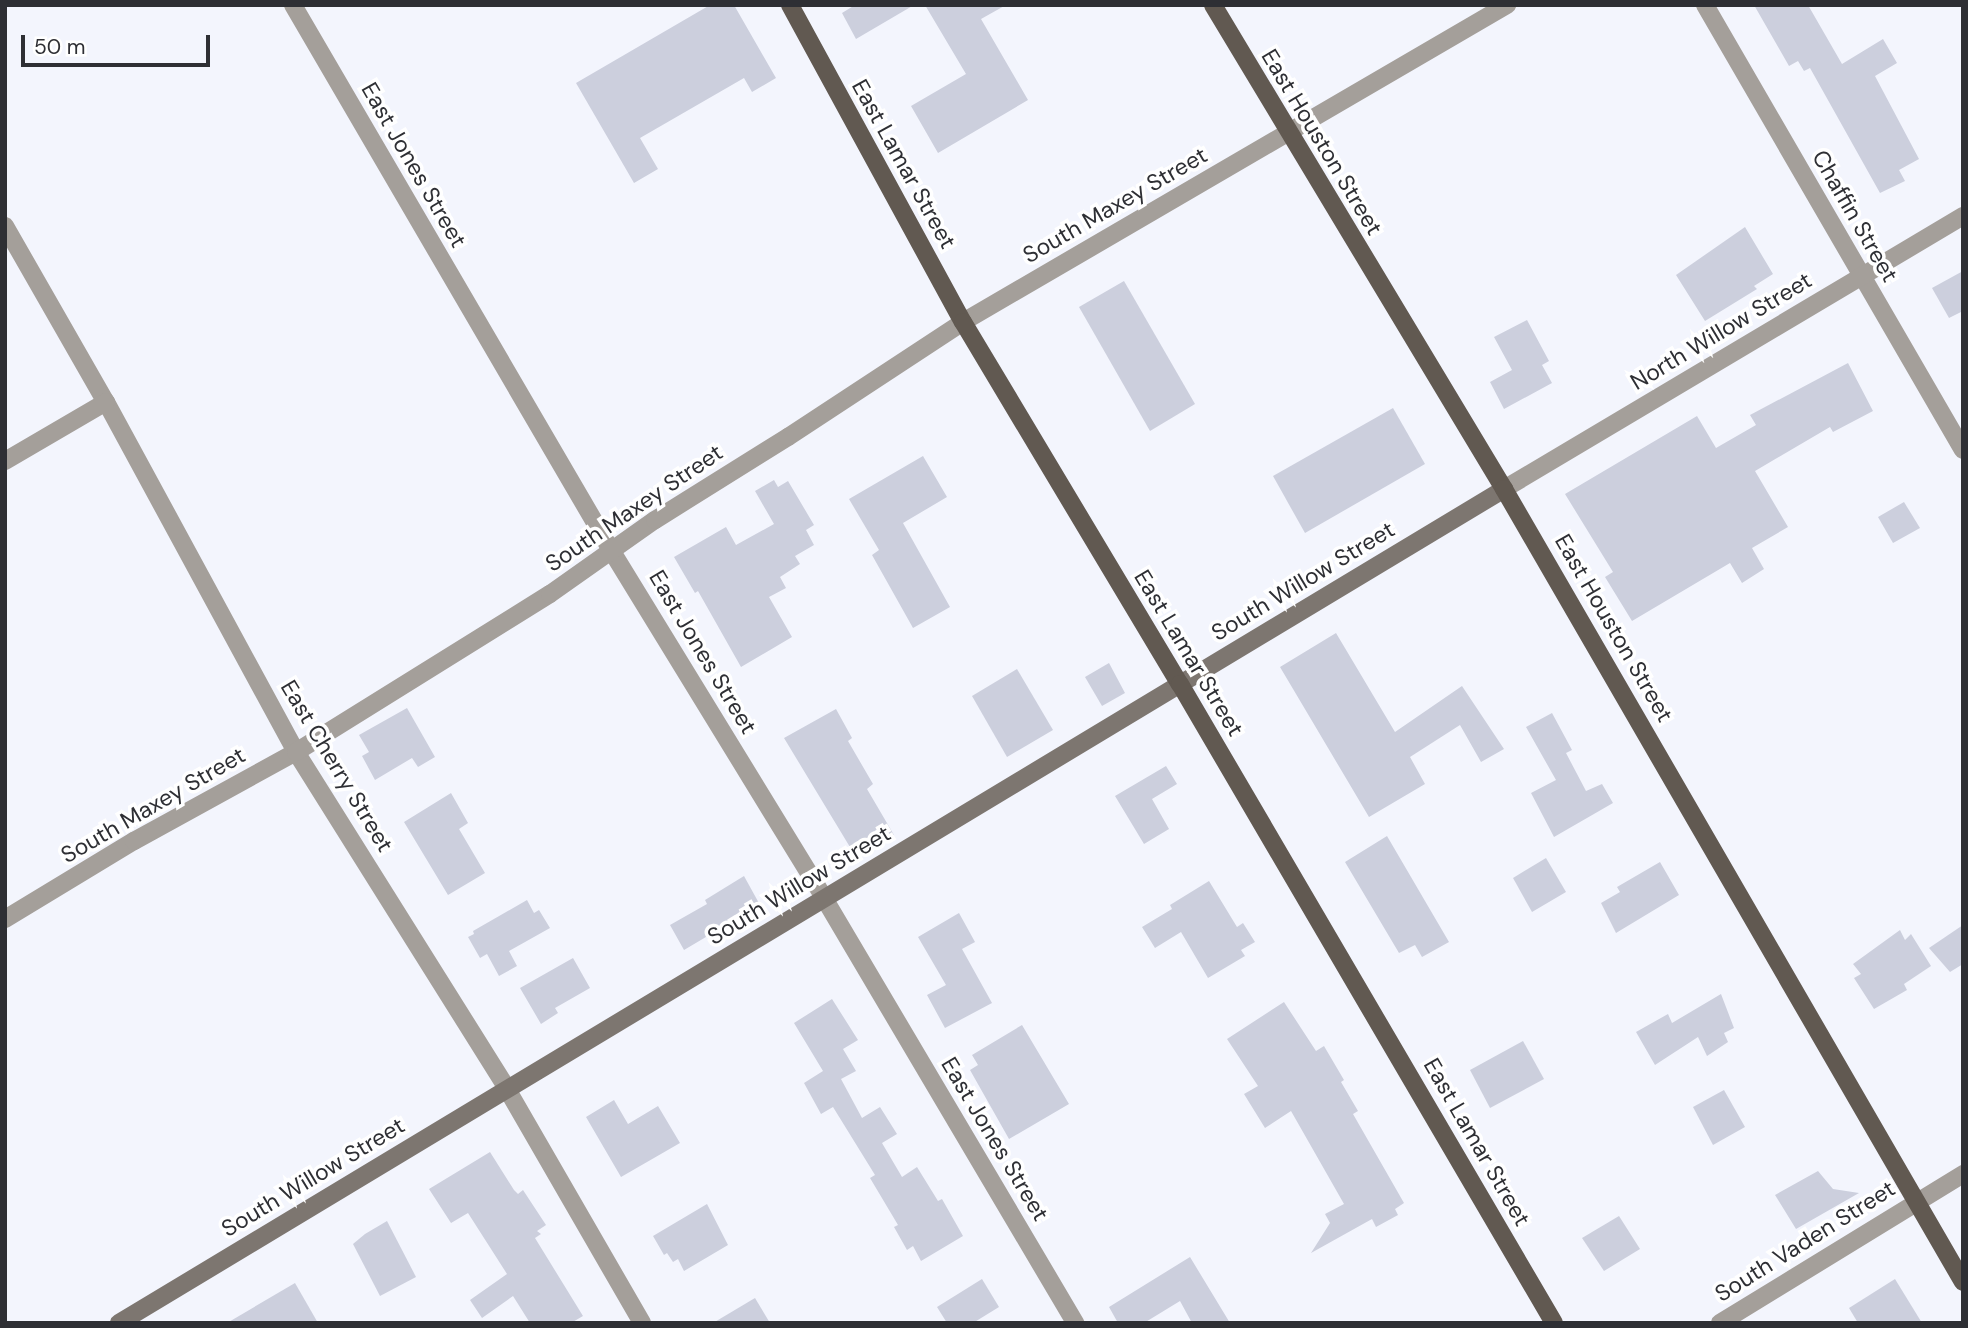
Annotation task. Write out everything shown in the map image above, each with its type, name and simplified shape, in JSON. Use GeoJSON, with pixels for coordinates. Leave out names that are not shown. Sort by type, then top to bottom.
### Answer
{"type":"FeatureCollection","features":[{"type":"Feature","properties":{"kind":"main road","name":"East Lamar Street"},"geometry":{"type":"LineString","coordinates":[[790,5],[963,323],[1180,684],[1554,1323]]}},
{"type":"Feature","properties":{"kind":"main road","name":"East Houston Street"},"geometry":{"type":"LineString","coordinates":[[1213,5],[1287,133],[1504,489],[1963,1282]]}},
{"type":"Feature","properties":{"kind":"street","name":"East Jones Street"},"geometry":{"type":"LineString","coordinates":[[293,5],[611,550],[824,898],[1075,1323]]}},
{"type":"Feature","properties":{"kind":"street","name":"South Maxey Street"},"geometry":{"type":"LineString","coordinates":[[5,919],[134,841],[296,752],[550,594],[611,550],[963,323],[1507,5]]}},
{"type":"Feature","properties":{"kind":"street","name":"Chaffin Street"},"geometry":{"type":"LineString","coordinates":[[1705,5],[1963,450]]}},
{"type":"Feature","properties":{"kind":"street","name":"North Willow Street"},"geometry":{"type":"LineString","coordinates":[[1504,489],[1963,216]]}},
{"type":"Feature","properties":{"kind":"street","name":"East Cherry Street"},"geometry":{"type":"LineString","coordinates":[[5,226],[106,402],[296,752],[507,1089],[642,1323]]}},
{"type":"Feature","properties":{"kind":"street"},"geometry":{"type":"LineString","coordinates":[[5,461],[106,402]]}},
{"type":"Feature","properties":{"kind":"street","name":"South Willow Street"},"geometry":{"type":"LineString","coordinates":[[119,1323],[1504,489]]}},
{"type":"Feature","properties":{"kind":"street","name":"South Vaden Street"},"geometry":{"type":"LineString","coordinates":[[1720,1323],[1916,1200],[1963,1174]]}},
{"type":"Feature","properties":{"kind":"building"},"geometry":{"type":"Polygon","coordinates":[[[710,5],[734,5],[776,78],[752,92],[744,78],[640,138],[658,169],[634,183],[576,83],[710,5]]]}},
{"type":"Feature","properties":{"kind":"building"},"geometry":{"type":"Polygon","coordinates":[[[855,5],[914,5],[856,39],[842,13],[855,5]]]}},
{"type":"Feature","properties":{"kind":"building"},"geometry":{"type":"Polygon","coordinates":[[[925,5],[1006,5],[981,19],[1028,100],[938,153],[911,106],[966,74],[925,5]]]}},
{"type":"Feature","properties":{"kind":"building"},"geometry":{"type":"Polygon","coordinates":[[[1754,5],[1808,5],[1842,64],[1883,39],[1897,63],[1875,76],[1919,159],[1899,170],[1905,181],[1880,193],[1810,68],[1804,71],[1798,61],[1789,66],[1754,5]]]}},
{"type":"Feature","properties":{"kind":"building"},"geometry":{"type":"Polygon","coordinates":[[[1745,227],[1773,274],[1754,286],[1757,289],[1705,321],[1676,275],[1745,227]]]}},
{"type":"Feature","properties":{"kind":"building"},"geometry":{"type":"Polygon","coordinates":[[[1963,271],[1963,311],[1949,318],[1932,288],[1963,271]]]}},
{"type":"Feature","properties":{"kind":"building"},"geometry":{"type":"Polygon","coordinates":[[[1124,281],[1195,404],[1150,431],[1079,307],[1124,281]]]}},
{"type":"Feature","properties":{"kind":"building"},"geometry":{"type":"Polygon","coordinates":[[[1527,320],[1549,361],[1542,365],[1552,383],[1504,409],[1490,382],[1512,370],[1494,337],[1527,320]]]}},
{"type":"Feature","properties":{"kind":"building"},"geometry":{"type":"Polygon","coordinates":[[[1848,363],[1873,411],[1833,432],[1830,427],[1755,471],[1788,527],[1752,548],[1764,569],[1742,583],[1730,563],[1632,621],[1605,577],[1613,572],[1565,494],[1697,416],[1716,448],[1756,425],[1750,415],[1848,363]]]}},
{"type":"Feature","properties":{"kind":"building"},"geometry":{"type":"Polygon","coordinates":[[[1393,408],[1425,464],[1305,533],[1273,476],[1393,408]]]}},
{"type":"Feature","properties":{"kind":"building"},"geometry":{"type":"Polygon","coordinates":[[[923,456],[947,497],[903,523],[950,607],[913,628],[872,555],[879,550],[849,499],[923,456]]]}},
{"type":"Feature","properties":{"kind":"building"},"geometry":{"type":"Polygon","coordinates":[[[774,480],[778,487],[788,481],[814,525],[806,530],[814,545],[795,556],[800,564],[780,577],[786,588],[769,597],[792,637],[741,667],[698,591],[695,593],[674,557],[726,527],[736,545],[774,524],[755,491],[774,480]]]}},
{"type":"Feature","properties":{"kind":"building"},"geometry":{"type":"Polygon","coordinates":[[[1904,502],[1920,528],[1893,543],[1878,517],[1904,502]]]}},
{"type":"Feature","properties":{"kind":"building"},"geometry":{"type":"Polygon","coordinates":[[[1336,633],[1395,732],[1462,686],[1504,749],[1481,762],[1460,725],[1410,757],[1425,784],[1369,817],[1280,667],[1336,633]]]}},
{"type":"Feature","properties":{"kind":"building"},"geometry":{"type":"Polygon","coordinates":[[[1109,663],[1125,693],[1102,706],[1085,677],[1109,663]]]}},
{"type":"Feature","properties":{"kind":"building"},"geometry":{"type":"Polygon","coordinates":[[[1017,669],[1053,730],[1007,757],[972,696],[1017,669]]]}},
{"type":"Feature","properties":{"kind":"building"},"geometry":{"type":"Polygon","coordinates":[[[407,708],[435,757],[418,767],[412,758],[375,780],[362,756],[369,752],[359,735],[407,708]]]}},
{"type":"Feature","properties":{"kind":"building"},"geometry":{"type":"Polygon","coordinates":[[[836,709],[852,738],[848,741],[873,784],[867,789],[894,835],[856,857],[784,738],[836,709]]]}},
{"type":"Feature","properties":{"kind":"building"},"geometry":{"type":"Polygon","coordinates":[[[1552,713],[1572,750],[1566,753],[1586,791],[1602,784],[1613,803],[1554,837],[1531,793],[1556,780],[1526,727],[1552,713]]]}},
{"type":"Feature","properties":{"kind":"building"},"geometry":{"type":"Polygon","coordinates":[[[1166,766],[1177,784],[1152,799],[1169,829],[1144,844],[1115,796],[1166,766]]]}},
{"type":"Feature","properties":{"kind":"building"},"geometry":{"type":"Polygon","coordinates":[[[451,793],[468,823],[459,829],[485,873],[448,895],[404,822],[451,793]]]}},
{"type":"Feature","properties":{"kind":"building"},"geometry":{"type":"Polygon","coordinates":[[[1387,836],[1449,942],[1422,957],[1415,945],[1399,953],[1345,862],[1387,836]]]}},
{"type":"Feature","properties":{"kind":"building"},"geometry":{"type":"Polygon","coordinates":[[[1546,858],[1566,892],[1532,912],[1513,878],[1546,858]]]}},
{"type":"Feature","properties":{"kind":"building"},"geometry":{"type":"Polygon","coordinates":[[[1660,862],[1679,895],[1616,933],[1601,903],[1620,892],[1617,887],[1660,862]]]}},
{"type":"Feature","properties":{"kind":"building"},"geometry":{"type":"Polygon","coordinates":[[[744,876],[760,905],[684,950],[670,925],[707,904],[705,900],[744,876]]]}},
{"type":"Feature","properties":{"kind":"building"},"geometry":{"type":"Polygon","coordinates":[[[1209,881],[1237,927],[1243,923],[1255,942],[1241,950],[1245,956],[1208,978],[1181,932],[1155,948],[1142,927],[1172,909],[1170,905],[1209,881]]]}},
{"type":"Feature","properties":{"kind":"building"},"geometry":{"type":"Polygon","coordinates":[[[527,900],[534,913],[539,910],[550,928],[509,951],[517,966],[499,976],[487,954],[480,958],[468,937],[474,934],[473,931],[527,900]]]}},
{"type":"Feature","properties":{"kind":"building"},"geometry":{"type":"Polygon","coordinates":[[[959,913],[975,942],[962,949],[992,1003],[945,1028],[927,995],[946,985],[918,937],[959,913]]]}},
{"type":"Feature","properties":{"kind":"building"},"geometry":{"type":"Polygon","coordinates":[[[1963,925],[1963,964],[1950,972],[1929,948],[1963,925]]]}},
{"type":"Feature","properties":{"kind":"building"},"geometry":{"type":"Polygon","coordinates":[[[1900,930],[1905,940],[1911,934],[1931,966],[1904,984],[1907,990],[1874,1009],[1854,978],[1861,974],[1853,964],[1900,930]]]}},
{"type":"Feature","properties":{"kind":"building"},"geometry":{"type":"Polygon","coordinates":[[[573,958],[590,988],[555,1008],[558,1013],[541,1024],[520,988],[573,958]]]}},
{"type":"Feature","properties":{"kind":"building"},"geometry":{"type":"Polygon","coordinates":[[[1721,994],[1734,1028],[1724,1033],[1728,1042],[1707,1056],[1698,1037],[1655,1065],[1636,1032],[1668,1014],[1672,1023],[1721,994]]]}},
{"type":"Feature","properties":{"kind":"building"},"geometry":{"type":"Polygon","coordinates":[[[832,999],[858,1040],[843,1049],[856,1071],[841,1079],[862,1118],[880,1107],[897,1134],[882,1143],[902,1177],[917,1167],[938,1201],[942,1199],[963,1236],[921,1261],[913,1246],[907,1250],[894,1227],[898,1225],[870,1178],[875,1175],[833,1107],[821,1114],[804,1083],[823,1071],[794,1023],[832,999]]]}},
{"type":"Feature","properties":{"kind":"building"},"geometry":{"type":"Polygon","coordinates":[[[1284,1002],[1316,1051],[1324,1046],[1358,1111],[1353,1114],[1404,1203],[1395,1209],[1398,1215],[1376,1227],[1372,1219],[1311,1253],[1330,1223],[1325,1214],[1344,1204],[1291,1111],[1265,1128],[1244,1094],[1258,1086],[1227,1039],[1284,1002]]]}},
{"type":"Feature","properties":{"kind":"building"},"geometry":{"type":"Polygon","coordinates":[[[1022,1025],[1069,1104],[1009,1139],[970,1070],[978,1065],[972,1055],[1022,1025]]]}},
{"type":"Feature","properties":{"kind":"building"},"geometry":{"type":"Polygon","coordinates":[[[1523,1041],[1544,1079],[1490,1108],[1470,1070],[1523,1041]]]}},
{"type":"Feature","properties":{"kind":"building"},"geometry":{"type":"Polygon","coordinates":[[[1724,1090],[1745,1127],[1713,1145],[1693,1107],[1724,1090]]]}},
{"type":"Feature","properties":{"kind":"building"},"geometry":{"type":"Polygon","coordinates":[[[614,1100],[628,1124],[658,1106],[680,1143],[621,1177],[586,1117],[614,1100]]]}},
{"type":"Feature","properties":{"kind":"building"},"geometry":{"type":"Polygon","coordinates":[[[490,1152],[514,1190],[518,1194],[523,1190],[546,1225],[537,1231],[541,1234],[535,1238],[583,1316],[571,1323],[530,1323],[513,1296],[482,1318],[470,1300],[507,1274],[468,1213],[451,1223],[429,1189],[490,1152]]]}},
{"type":"Feature","properties":{"kind":"building"},"geometry":{"type":"Polygon","coordinates":[[[1818,1171],[1833,1189],[1859,1193],[1796,1229],[1775,1195],[1818,1171]]]}},
{"type":"Feature","properties":{"kind":"building"},"geometry":{"type":"Polygon","coordinates":[[[707,1204],[728,1245],[684,1271],[678,1259],[673,1262],[667,1253],[664,1255],[653,1236],[707,1204]]]}},
{"type":"Feature","properties":{"kind":"building"},"geometry":{"type":"Polygon","coordinates":[[[1619,1216],[1640,1249],[1604,1271],[1582,1238],[1619,1216]]]}},
{"type":"Feature","properties":{"kind":"building"},"geometry":{"type":"Polygon","coordinates":[[[387,1221],[416,1277],[380,1296],[353,1244],[387,1221]]]}},
{"type":"Feature","properties":{"kind":"building"},"geometry":{"type":"Polygon","coordinates":[[[1190,1257],[1230,1323],[1192,1323],[1180,1301],[1144,1323],[1118,1323],[1109,1307],[1190,1257]]]}},
{"type":"Feature","properties":{"kind":"building"},"geometry":{"type":"Polygon","coordinates":[[[982,1279],[999,1307],[973,1323],[947,1323],[937,1307],[982,1279]]]}},
{"type":"Feature","properties":{"kind":"building"},"geometry":{"type":"Polygon","coordinates":[[[1895,1279],[1922,1323],[1858,1323],[1849,1308],[1895,1279]]]}},
{"type":"Feature","properties":{"kind":"building"},"geometry":{"type":"Polygon","coordinates":[[[295,1283],[318,1323],[227,1323],[295,1283]]]}},
{"type":"Feature","properties":{"kind":"building"},"geometry":{"type":"Polygon","coordinates":[[[755,1298],[770,1323],[713,1323],[755,1298]]]}}]}
